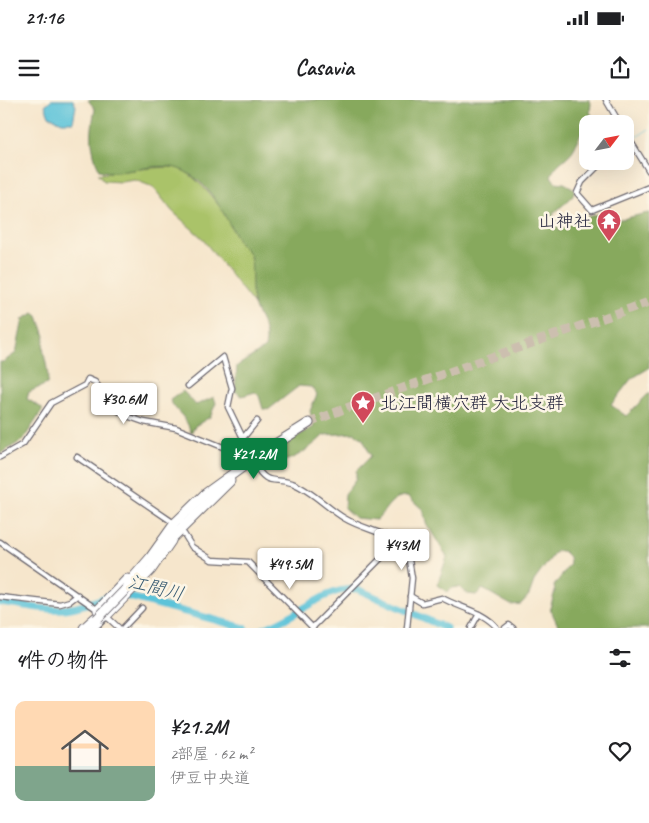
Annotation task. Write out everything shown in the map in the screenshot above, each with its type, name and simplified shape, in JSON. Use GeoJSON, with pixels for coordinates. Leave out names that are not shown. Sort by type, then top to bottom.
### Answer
{"type":"FeatureCollection","features":[{"type":"Feature","properties":{"kind":"highway"},"geometry":{"type":"LineString","coordinates":[[86,628],[97,614],[125,588],[176,534],[178,519],[205,494],[266,450],[310,425]]}},
{"type":"Feature","properties":{"kind":"highway"},"geometry":{"type":"LineString","coordinates":[[106,616],[116,606],[125,588]]}},
{"type":"Feature","properties":{"kind":"highway"},"geometry":{"type":"LineString","coordinates":[[97,614],[125,588]]}},
{"type":"Feature","properties":{"kind":"main road"},"geometry":{"type":"LineString","coordinates":[[79,628],[97,614],[106,616]]}},
{"type":"Feature","properties":{"kind":"street"},"geometry":{"type":"LineString","coordinates":[[606,100],[615,115]]}},
{"type":"Feature","properties":{"kind":"street"},"geometry":{"type":"LineString","coordinates":[[634,146],[649,171]]}},
{"type":"Feature","properties":{"kind":"street"},"geometry":{"type":"LineString","coordinates":[[594,170],[582,182],[577,193],[592,210],[649,187]]}},
{"type":"Feature","properties":{"kind":"street"},"geometry":{"type":"LineString","coordinates":[[188,386],[223,357],[232,388],[228,407],[243,438]]}},
{"type":"Feature","properties":{"kind":"street"},"geometry":{"type":"LineString","coordinates":[[0,457],[23,444],[51,403],[85,384],[88,379],[95,382],[114,408],[126,416],[144,422],[176,428],[250,458]]}},
{"type":"Feature","properties":{"kind":"street"},"geometry":{"type":"LineString","coordinates":[[238,452],[243,438],[257,421]]}},
{"type":"Feature","properties":{"kind":"street"},"geometry":{"type":"LineString","coordinates":[[77,458],[171,521]]}},
{"type":"Feature","properties":{"kind":"street"},"geometry":{"type":"LineString","coordinates":[[254,463],[261,474],[271,482],[292,484],[347,520],[379,532],[408,550],[412,578],[408,628]]}},
{"type":"Feature","properties":{"kind":"street"},"geometry":{"type":"LineString","coordinates":[[176,534],[212,560],[248,562],[313,628],[397,542]]}},
{"type":"Feature","properties":{"kind":"street"},"geometry":{"type":"LineString","coordinates":[[0,542],[80,597],[97,614],[106,616],[121,628],[142,608]]}},
{"type":"Feature","properties":{"kind":"street"},"geometry":{"type":"LineString","coordinates":[[410,596],[422,602],[440,598],[490,619],[498,628]]}},
{"type":"Feature","properties":{"kind":"street"},"geometry":{"type":"LineString","coordinates":[[0,598],[60,604],[80,597]]}},
{"type":"Feature","properties":{"kind":"street"},"geometry":{"type":"LineString","coordinates":[[470,628],[479,614]]}},
{"type":"Feature","properties":{"kind":"street"},"geometry":{"type":"LineString","coordinates":[[505,628],[509,625],[513,628]]}},
{"type":"Feature","properties":{"kind":"green space"},"geometry":{"type":"Polygon","coordinates":[[[88,100],[589,100],[592,115],[579,115],[579,138],[572,152],[552,172],[551,176],[555,182],[564,183],[575,189],[572,197],[553,214],[559,231],[577,220],[598,214],[611,219],[623,219],[649,213],[649,368],[631,379],[611,405],[626,416],[649,393],[649,628],[559,628],[550,608],[555,591],[554,586],[570,564],[569,557],[563,551],[556,551],[534,581],[529,595],[521,604],[511,605],[483,589],[476,595],[468,594],[459,587],[451,588],[447,592],[437,585],[447,557],[426,523],[423,510],[408,496],[397,498],[393,501],[376,520],[355,518],[344,508],[345,494],[356,479],[356,471],[371,456],[363,439],[355,433],[324,435],[296,456],[284,461],[278,461],[276,458],[287,442],[314,427],[310,411],[317,394],[311,387],[299,386],[268,410],[263,409],[259,396],[255,392],[242,396],[235,391],[237,366],[265,348],[266,341],[265,330],[254,305],[252,265],[249,253],[238,241],[215,199],[190,174],[179,169],[159,166],[117,172],[99,170],[92,140],[95,109],[88,100]]]}},
{"type":"Feature","properties":{"kind":"green space"},"geometry":{"type":"Polygon","coordinates":[[[175,167],[187,173],[198,182],[221,208],[241,237],[251,260],[255,306],[201,237],[172,211],[153,187],[135,180],[121,182],[104,181],[98,174],[175,167]]]}},
{"type":"Feature","properties":{"kind":"green space"},"geometry":{"type":"Polygon","coordinates":[[[34,313],[38,316],[45,336],[43,348],[48,378],[47,384],[29,392],[27,399],[42,408],[42,411],[23,440],[0,454],[0,362],[16,353],[23,319],[34,313]]]}},
{"type":"Feature","properties":{"kind":"green space"},"geometry":{"type":"Polygon","coordinates":[[[183,391],[196,405],[214,397],[216,403],[210,417],[195,426],[191,433],[187,422],[170,400],[183,391]]]}},
{"type":"Feature","properties":{"kind":"water"},"geometry":{"type":"Polygon","coordinates":[[[51,100],[73,100],[76,106],[73,122],[62,122],[49,116],[45,105],[51,100]]]}},
{"type":"Feature","properties":{"kind":"waterway"},"geometry":{"type":"LineString","coordinates":[[634,139],[649,129]]}},
{"type":"Feature","properties":{"kind":"waterway","name":"江間川"},"geometry":{"type":"LineString","coordinates":[[264,628],[276,624],[321,598],[333,593],[357,589],[446,628]]}},
{"type":"Feature","properties":{"kind":"waterway","name":"江間川"},"geometry":{"type":"LineString","coordinates":[[0,602],[36,608],[63,609],[81,606],[112,595]]}},
{"type":"Feature","properties":{"kind":"waterway","name":"江間川"},"geometry":{"type":"LineString","coordinates":[[122,595],[245,628]]}},
{"type":"Feature","properties":{"kind":"tunnel"},"geometry":{"type":"LineString","coordinates":[[309,423],[349,407],[649,302]]}},
{"type":"Feature","properties":{"kind":"place","name":"山神社"},"geometry":{"type":"Point","coordinates":[609,242]}},
{"type":"Feature","properties":{"kind":"place","name":"北江間横穴群 大北支群"},"geometry":{"type":"Point","coordinates":[363,424]}}]}
